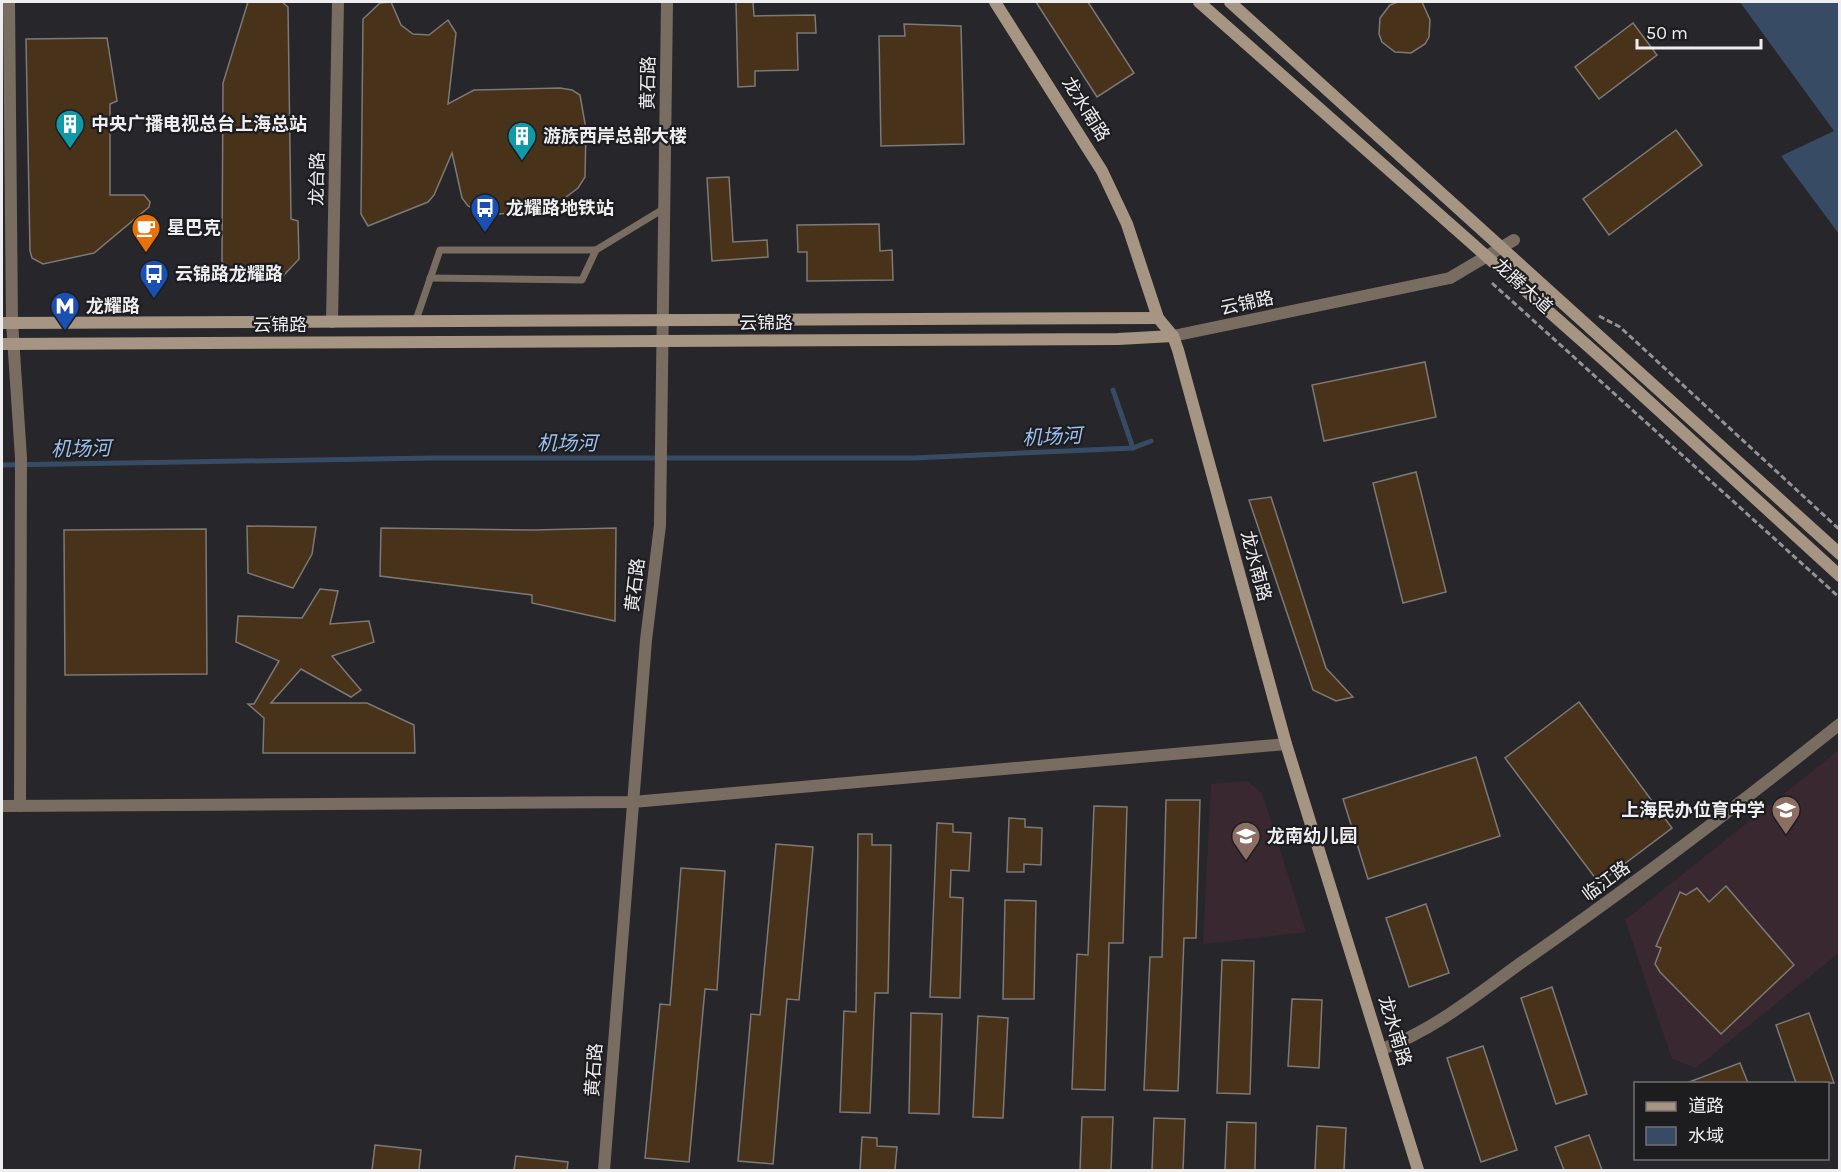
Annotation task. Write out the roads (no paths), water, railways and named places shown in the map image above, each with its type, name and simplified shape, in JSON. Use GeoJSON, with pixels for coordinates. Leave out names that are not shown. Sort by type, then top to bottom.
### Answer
{"type":"FeatureCollection","features":[{"type":"Feature","properties":{"kind":"main road","name":"龙水南路"},"geometry":{"type":"LineString","coordinates":[[995,2],[1102,171],[1127,224],[1158,318],[1173,336],[1286,744],[1418,1170]]}},
{"type":"Feature","properties":{"kind":"main road","name":"龙腾大道"},"geometry":{"type":"LineString","coordinates":[[1199,2],[1606,362],[1839,576]]}},
{"type":"Feature","properties":{"kind":"main road","name":"龙腾大道"},"geometry":{"type":"LineString","coordinates":[[1230,2],[1839,555]]}},
{"type":"Feature","properties":{"kind":"main road","name":"云锦路"},"geometry":{"type":"LineString","coordinates":[[7,322],[1158,318]]}},
{"type":"Feature","properties":{"kind":"main road","name":"云锦路"},"geometry":{"type":"LineString","coordinates":[[8,344],[1118,339],[1173,336]]}},
{"type":"Feature","properties":{"kind":"street"},"geometry":{"type":"LineString","coordinates":[[9,2],[7,322],[21,458],[20,806]]}},
{"type":"Feature","properties":{"kind":"street","name":"龙台路"},"geometry":{"type":"LineString","coordinates":[[332,322],[338,2]]}},
{"type":"Feature","properties":{"kind":"street","name":"黄石路"},"geometry":{"type":"LineString","coordinates":[[604,1170],[646,640],[660,525],[665,319],[667,2]]}},
{"type":"Feature","properties":{"kind":"street","name":"云锦路"},"geometry":{"type":"LineString","coordinates":[[1173,336],[1450,278],[1514,240]]}},
{"type":"Feature","properties":{"kind":"street","name":"临江路"},"geometry":{"type":"LineString","coordinates":[[1382,1049],[1425,1030],[1608,903],[1729,813],[1839,724]]}},
{"type":"Feature","properties":{"kind":"street"},"geometry":{"type":"LineString","coordinates":[[2,806],[633,802],[1286,744]]}},
{"type":"Feature","properties":{"kind":"lane"},"geometry":{"type":"LineString","coordinates":[[416,320],[440,250],[596,250],[664,208]]}},
{"type":"Feature","properties":{"kind":"lane"},"geometry":{"type":"LineString","coordinates":[[430,278],[582,280],[596,250]]}},
{"type":"Feature","properties":{"kind":"water"},"geometry":{"type":"Polygon","coordinates":[[[1740,2],[1839,2],[1839,234],[1781,156],[1834,131],[1740,2]]]}},
{"type":"Feature","properties":{"kind":"waterway","name":"机场河"},"geometry":{"type":"LineString","coordinates":[[1113,390],[1133,448]]}},
{"type":"Feature","properties":{"kind":"waterway","name":"机场河"},"geometry":{"type":"LineString","coordinates":[[2,465],[432,458],[913,458],[1133,448],[1151,441]]}},
{"type":"Feature","properties":{"kind":"place","name":"中央广播电视总台上海总站"},"geometry":{"type":"Point","coordinates":[70,150]}},
{"type":"Feature","properties":{"kind":"place","name":"游族西岸总部大楼"},"geometry":{"type":"Point","coordinates":[522,162]}},
{"type":"Feature","properties":{"kind":"place","name":"龙耀路地铁站"},"geometry":{"type":"Point","coordinates":[485,234]}},
{"type":"Feature","properties":{"kind":"place","name":"星巴克"},"geometry":{"type":"Point","coordinates":[146,254]}},
{"type":"Feature","properties":{"kind":"place","name":"云锦路龙耀路"},"geometry":{"type":"Point","coordinates":[154,300]}},
{"type":"Feature","properties":{"kind":"place","name":"龙耀路"},"geometry":{"type":"Point","coordinates":[65,332]}},
{"type":"Feature","properties":{"kind":"place","name":"上海民办位育中学"},"geometry":{"type":"Point","coordinates":[1786,836]}},
{"type":"Feature","properties":{"kind":"place","name":"龙南幼儿园"},"geometry":{"type":"Point","coordinates":[1246,862]}}]}
